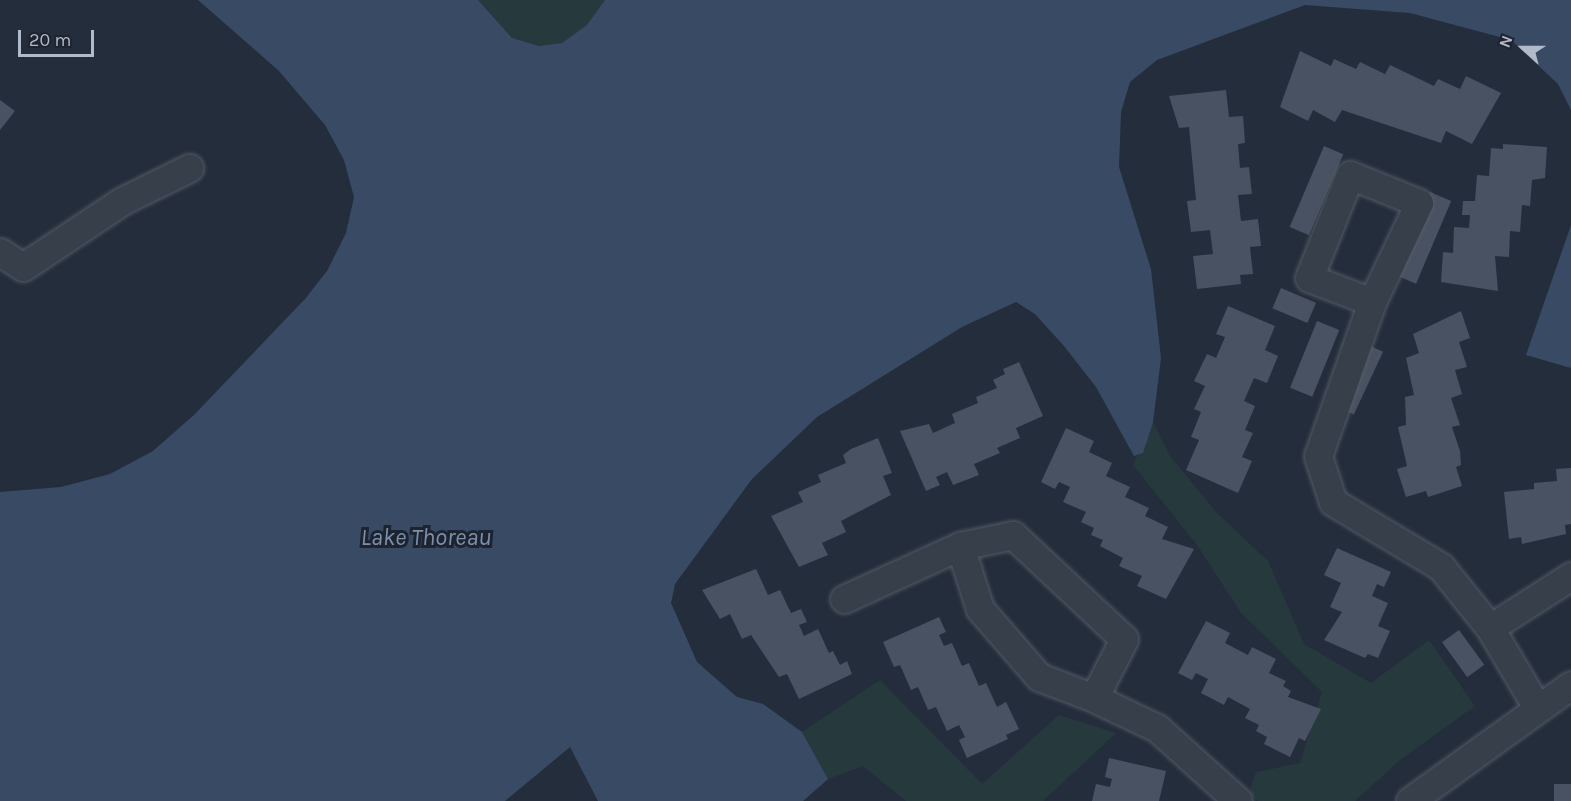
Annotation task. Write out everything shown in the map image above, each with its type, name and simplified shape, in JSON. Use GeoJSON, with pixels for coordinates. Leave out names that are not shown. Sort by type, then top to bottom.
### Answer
{"type":"FeatureCollection","features":[{"type":"Feature","properties":{"kind":"street"},"geometry":{"type":"LineString","coordinates":[[0,252],[23,267],[122,201],[189,168]]}},
{"type":"Feature","properties":{"kind":"street"},"geometry":{"type":"LineString","coordinates":[[1372,302],[1309,278],[1350,174],[1419,203],[1372,302],[1318,456],[1333,502],[1441,567],[1490,628],[1537,707]]}},
{"type":"Feature","properties":{"kind":"street"},"geometry":{"type":"LineString","coordinates":[[844,599],[960,546],[1013,535],[1124,639],[1094,698]]}},
{"type":"Feature","properties":{"kind":"street"},"geometry":{"type":"LineString","coordinates":[[960,546],[980,609],[1039,676],[1094,698],[1157,728],[1231,798]]}},
{"type":"Feature","properties":{"kind":"street"},"geometry":{"type":"LineString","coordinates":[[1490,628],[1571,576]]}},
{"type":"Feature","properties":{"kind":"street"},"geometry":{"type":"LineString","coordinates":[[1410,801],[1537,707],[1571,685]]}},
{"type":"Feature","properties":{"kind":"shaded area"},"geometry":{"type":"Polygon","coordinates":[[[478,0],[605,0],[588,25],[562,43],[539,46],[512,38],[478,0]]]}},
{"type":"Feature","properties":{"kind":"shaded area"},"geometry":{"type":"Polygon","coordinates":[[[1153,422],[1170,456],[1216,512],[1268,561],[1304,644],[1371,683],[1429,640],[1475,706],[1400,760],[1355,801],[1258,801],[1249,793],[1256,772],[1300,763],[1322,692],[1241,613],[1197,545],[1133,465],[1153,422]]]}},
{"type":"Feature","properties":{"kind":"shaded area"},"geometry":{"type":"Polygon","coordinates":[[[880,680],[982,784],[1059,715],[1116,733],[1043,801],[906,801],[863,766],[828,779],[802,732],[880,680]]]}},
{"type":"Feature","properties":{"kind":"water","name":"Lake Thoreau"},"geometry":{"type":"Polygon","coordinates":[[[198,0],[478,0],[512,38],[539,46],[562,43],[587,25],[605,0],[1571,0],[1571,110],[1558,84],[1511,40],[1410,13],[1305,5],[1157,60],[1130,82],[1121,112],[1119,167],[1151,269],[1161,358],[1153,422],[1143,453],[1134,456],[1096,387],[1035,314],[1016,302],[962,327],[817,417],[752,479],[675,584],[671,603],[697,662],[737,697],[763,704],[802,732],[828,779],[803,801],[598,801],[570,747],[505,801],[0,801],[0,492],[61,487],[110,474],[153,451],[194,415],[305,299],[327,271],[346,233],[354,197],[344,160],[325,125],[279,71],[198,0]]]}},
{"type":"Feature","properties":{"kind":"water"},"geometry":{"type":"Polygon","coordinates":[[[1571,225],[1571,368],[1526,355],[1571,225]]]}},
{"type":"Feature","properties":{"kind":"building"},"geometry":{"type":"Polygon","coordinates":[[[1300,51],[1331,66],[1334,59],[1356,69],[1360,62],[1385,74],[1390,65],[1434,86],[1438,79],[1460,89],[1466,76],[1501,93],[1472,144],[1446,131],[1441,143],[1342,110],[1335,122],[1313,110],[1308,121],[1280,107],[1300,51]]]}},
{"type":"Feature","properties":{"kind":"building"},"geometry":{"type":"Polygon","coordinates":[[[1226,90],[1229,117],[1243,116],[1245,143],[1238,144],[1240,168],[1249,167],[1252,194],[1238,195],[1241,221],[1258,219],[1261,246],[1250,247],[1253,274],[1240,275],[1241,284],[1197,289],[1193,256],[1213,254],[1210,230],[1191,232],[1187,201],[1196,200],[1189,127],[1179,128],[1169,96],[1226,90]]]}},
{"type":"Feature","properties":{"kind":"building"},"geometry":{"type":"Polygon","coordinates":[[[0,100],[15,111],[0,130],[0,100]]]}},
{"type":"Feature","properties":{"kind":"building"},"geometry":{"type":"Polygon","coordinates":[[[1503,144],[1547,147],[1545,178],[1532,180],[1530,206],[1522,205],[1520,232],[1510,231],[1509,257],[1495,256],[1498,291],[1441,282],[1443,252],[1453,253],[1454,227],[1469,228],[1470,215],[1462,215],[1463,201],[1475,201],[1477,175],[1489,176],[1491,148],[1503,149],[1503,144]]]}},
{"type":"Feature","properties":{"kind":"building"},"geometry":{"type":"Polygon","coordinates":[[[1324,146],[1343,154],[1309,235],[1290,227],[1324,146]]]}},
{"type":"Feature","properties":{"kind":"building"},"geometry":{"type":"Polygon","coordinates":[[[1430,192],[1451,201],[1416,284],[1395,275],[1430,192]]]}},
{"type":"Feature","properties":{"kind":"building"},"geometry":{"type":"Polygon","coordinates":[[[1281,288],[1316,303],[1307,323],[1272,308],[1281,288]]]}},
{"type":"Feature","properties":{"kind":"building"},"geometry":{"type":"Polygon","coordinates":[[[1228,306],[1275,326],[1265,350],[1278,356],[1267,383],[1254,378],[1244,401],[1255,406],[1245,430],[1253,433],[1242,457],[1252,461],[1238,493],[1186,470],[1199,440],[1191,437],[1201,412],[1194,409],[1205,386],[1194,381],[1207,354],[1216,358],[1225,337],[1216,334],[1228,306]]]}},
{"type":"Feature","properties":{"kind":"building"},"geometry":{"type":"Polygon","coordinates":[[[1461,311],[1470,338],[1459,342],[1467,367],[1455,370],[1462,394],[1451,398],[1460,425],[1452,427],[1460,451],[1461,465],[1456,467],[1462,486],[1428,497],[1426,491],[1406,497],[1397,469],[1407,466],[1398,427],[1406,425],[1405,397],[1414,395],[1406,358],[1419,353],[1413,334],[1461,311]]]}},
{"type":"Feature","properties":{"kind":"building"},"geometry":{"type":"Polygon","coordinates":[[[1317,321],[1339,330],[1312,397],[1290,388],[1317,321]]]}},
{"type":"Feature","properties":{"kind":"building"},"geometry":{"type":"Polygon","coordinates":[[[1364,343],[1383,352],[1354,414],[1335,406],[1364,343]]]}},
{"type":"Feature","properties":{"kind":"building"},"geometry":{"type":"Polygon","coordinates":[[[1019,362],[1043,416],[1016,428],[1020,438],[997,448],[1000,453],[974,464],[979,475],[953,485],[947,472],[936,477],[940,485],[926,491],[900,431],[929,424],[933,433],[955,423],[952,414],[978,403],[976,397],[997,388],[993,380],[1005,374],[1003,369],[1019,362]]]}},
{"type":"Feature","properties":{"kind":"building"},"geometry":{"type":"Polygon","coordinates":[[[1066,428],[1094,441],[1089,452],[1112,463],[1106,476],[1130,487],[1125,497],[1149,508],[1145,516],[1168,527],[1162,539],[1194,549],[1166,599],[1137,586],[1142,576],[1119,566],[1123,558],[1100,546],[1103,540],[1091,535],[1094,528],[1081,522],[1086,512],[1063,502],[1070,487],[1059,482],[1055,489],[1041,482],[1066,428]]]}},
{"type":"Feature","properties":{"kind":"building"},"geometry":{"type":"Polygon","coordinates":[[[878,438],[892,473],[883,476],[891,495],[841,521],[846,532],[822,543],[828,555],[799,567],[771,516],[803,502],[798,492],[821,482],[818,475],[846,463],[843,455],[851,449],[878,438]]]}},
{"type":"Feature","properties":{"kind":"building"},"geometry":{"type":"Polygon","coordinates":[[[1571,468],[1571,524],[1565,525],[1566,534],[1522,544],[1521,537],[1509,539],[1504,492],[1534,489],[1534,483],[1557,481],[1556,469],[1571,468]]]}},
{"type":"Feature","properties":{"kind":"building"},"geometry":{"type":"Polygon","coordinates":[[[1337,548],[1391,572],[1384,587],[1377,584],[1372,596],[1388,603],[1378,626],[1390,631],[1378,658],[1368,654],[1365,658],[1324,640],[1342,612],[1330,607],[1341,583],[1324,575],[1337,548]]]}},
{"type":"Feature","properties":{"kind":"building"},"geometry":{"type":"Polygon","coordinates":[[[756,569],[768,595],[780,590],[791,613],[801,609],[807,622],[799,625],[804,636],[818,629],[829,653],[833,651],[840,665],[847,661],[852,674],[799,699],[787,674],[779,677],[751,635],[742,639],[730,614],[720,619],[702,590],[756,569]]]}},
{"type":"Feature","properties":{"kind":"building"},"geometry":{"type":"Polygon","coordinates":[[[939,617],[946,632],[939,635],[944,646],[952,643],[962,666],[969,663],[979,686],[986,683],[997,707],[1006,702],[1019,729],[1006,735],[1008,739],[967,758],[959,740],[965,737],[959,725],[947,731],[936,707],[928,710],[918,687],[911,690],[900,665],[894,667],[883,642],[939,617]]]}},
{"type":"Feature","properties":{"kind":"building"},"geometry":{"type":"Polygon","coordinates":[[[1206,621],[1230,633],[1225,643],[1248,655],[1252,647],[1276,659],[1269,673],[1286,681],[1283,686],[1291,691],[1288,697],[1321,709],[1305,741],[1299,738],[1290,757],[1264,744],[1267,737],[1256,731],[1259,725],[1245,718],[1250,709],[1228,697],[1224,705],[1201,693],[1208,679],[1196,673],[1192,680],[1178,673],[1206,621]]]}},
{"type":"Feature","properties":{"kind":"building"},"geometry":{"type":"Polygon","coordinates":[[[1459,630],[1484,665],[1467,677],[1442,642],[1459,630]]]}},
{"type":"Feature","properties":{"kind":"building"},"geometry":{"type":"Polygon","coordinates":[[[1109,758],[1166,771],[1159,801],[1092,801],[1096,784],[1110,787],[1112,779],[1105,777],[1109,758]]]}},
{"type":"Feature","properties":{"kind":"building"},"geometry":{"type":"Polygon","coordinates":[[[1554,784],[1571,784],[1571,801],[1554,801],[1554,784]]]}}]}
